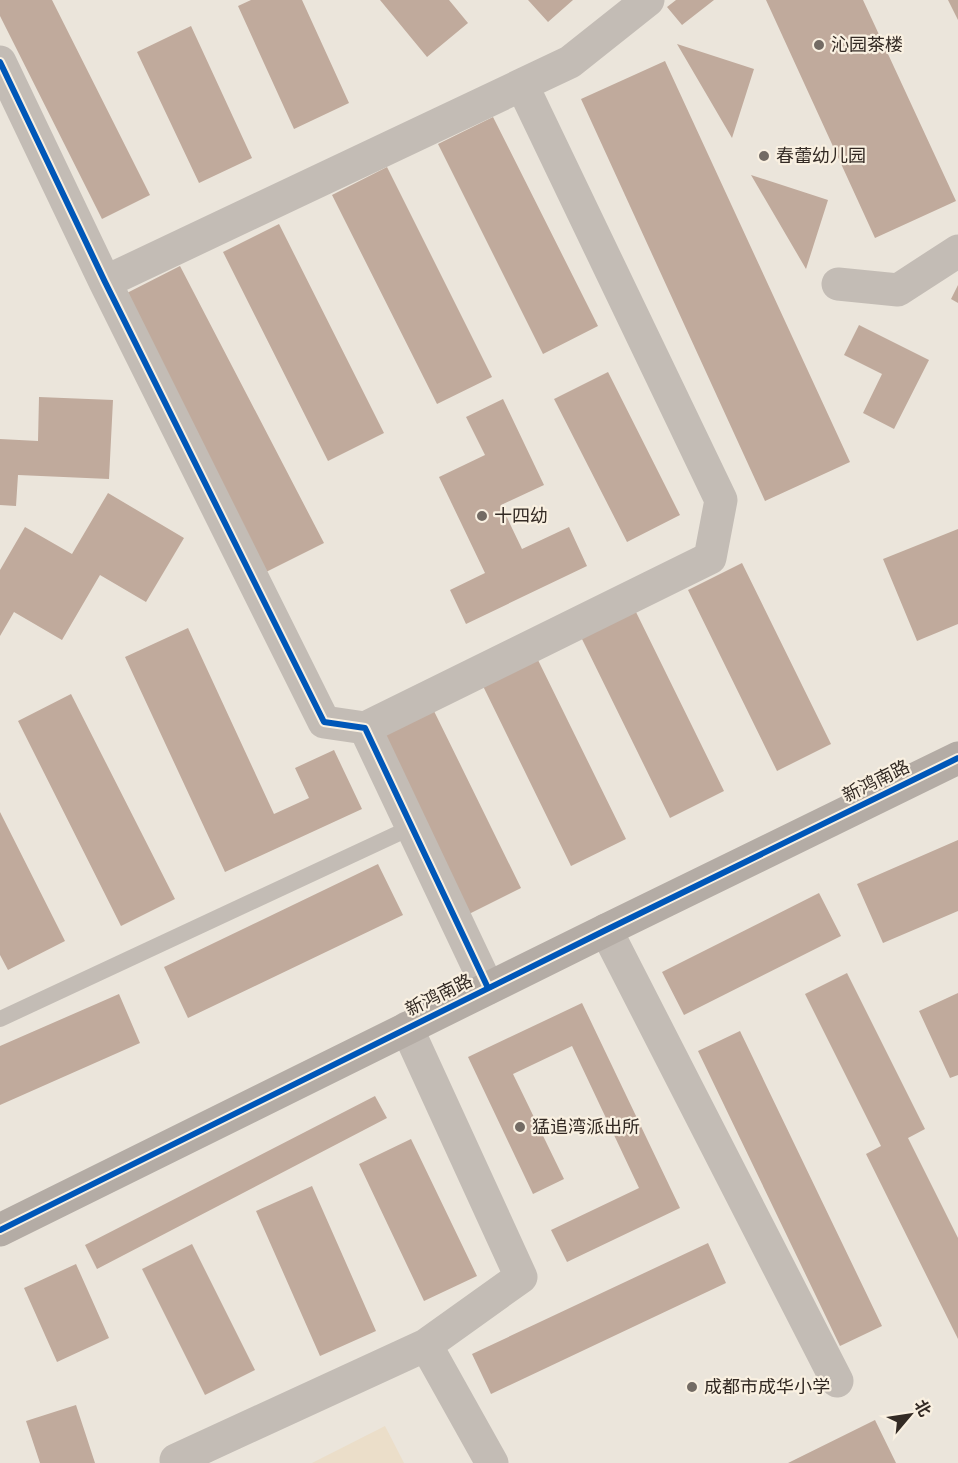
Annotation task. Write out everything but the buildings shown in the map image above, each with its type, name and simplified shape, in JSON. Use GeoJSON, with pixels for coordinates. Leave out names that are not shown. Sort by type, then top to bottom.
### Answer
{"type":"FeatureCollection","features":[{"type":"Feature","properties":{"kind":"street"},"geometry":{"type":"LineString","coordinates":[[105,282],[570,62],[648,0]]}},
{"type":"Feature","properties":{"kind":"street"},"geometry":{"type":"LineString","coordinates":[[0,62],[105,282],[324,722],[365,728],[710,558],[721,500],[522,85]]}},
{"type":"Feature","properties":{"kind":"street"},"geometry":{"type":"LineString","coordinates":[[838,284],[898,290],[958,251]]}},
{"type":"Feature","properties":{"kind":"street"},"geometry":{"type":"LineString","coordinates":[[365,728],[488,988]]}},
{"type":"Feature","properties":{"kind":"street","name":"新鸿南路"},"geometry":{"type":"LineString","coordinates":[[0,1230],[958,758]]}},
{"type":"Feature","properties":{"kind":"street"},"geometry":{"type":"LineString","coordinates":[[606,930],[837,1381]]}},
{"type":"Feature","properties":{"kind":"street"},"geometry":{"type":"LineString","coordinates":[[177,1463],[176,1460],[426,1345],[521,1277],[407,1028]]}},
{"type":"Feature","properties":{"kind":"street"},"geometry":{"type":"LineString","coordinates":[[426,1345],[492,1463]]}},
{"type":"Feature","properties":{"kind":"lane"},"geometry":{"type":"LineString","coordinates":[[0,1019],[412,827]]}},
{"type":"Feature","properties":{"kind":"shaded area"},"geometry":{"type":"Polygon","coordinates":[[[385,1426],[404,1463],[312,1463],[385,1426]]]}},
{"type":"Feature","properties":{"kind":"cycle path"},"geometry":{"type":"LineString","coordinates":[[0,62],[105,282],[324,722],[365,728],[488,988]]}},
{"type":"Feature","properties":{"kind":"cycle path"},"geometry":{"type":"LineString","coordinates":[[0,1230],[958,758]]}},
{"type":"Feature","properties":{"kind":"place","name":"沁园茶楼"},"geometry":{"type":"Point","coordinates":[819,45]}},
{"type":"Feature","properties":{"kind":"place","name":"春蕾幼儿园"},"geometry":{"type":"Point","coordinates":[764,156]}},
{"type":"Feature","properties":{"kind":"place","name":"十四幼"},"geometry":{"type":"Point","coordinates":[482,516]}},
{"type":"Feature","properties":{"kind":"place","name":"猛追湾派出所"},"geometry":{"type":"Point","coordinates":[520,1127]}},
{"type":"Feature","properties":{"kind":"place","name":"成都市成华小学"},"geometry":{"type":"Point","coordinates":[692,1387]}}]}
